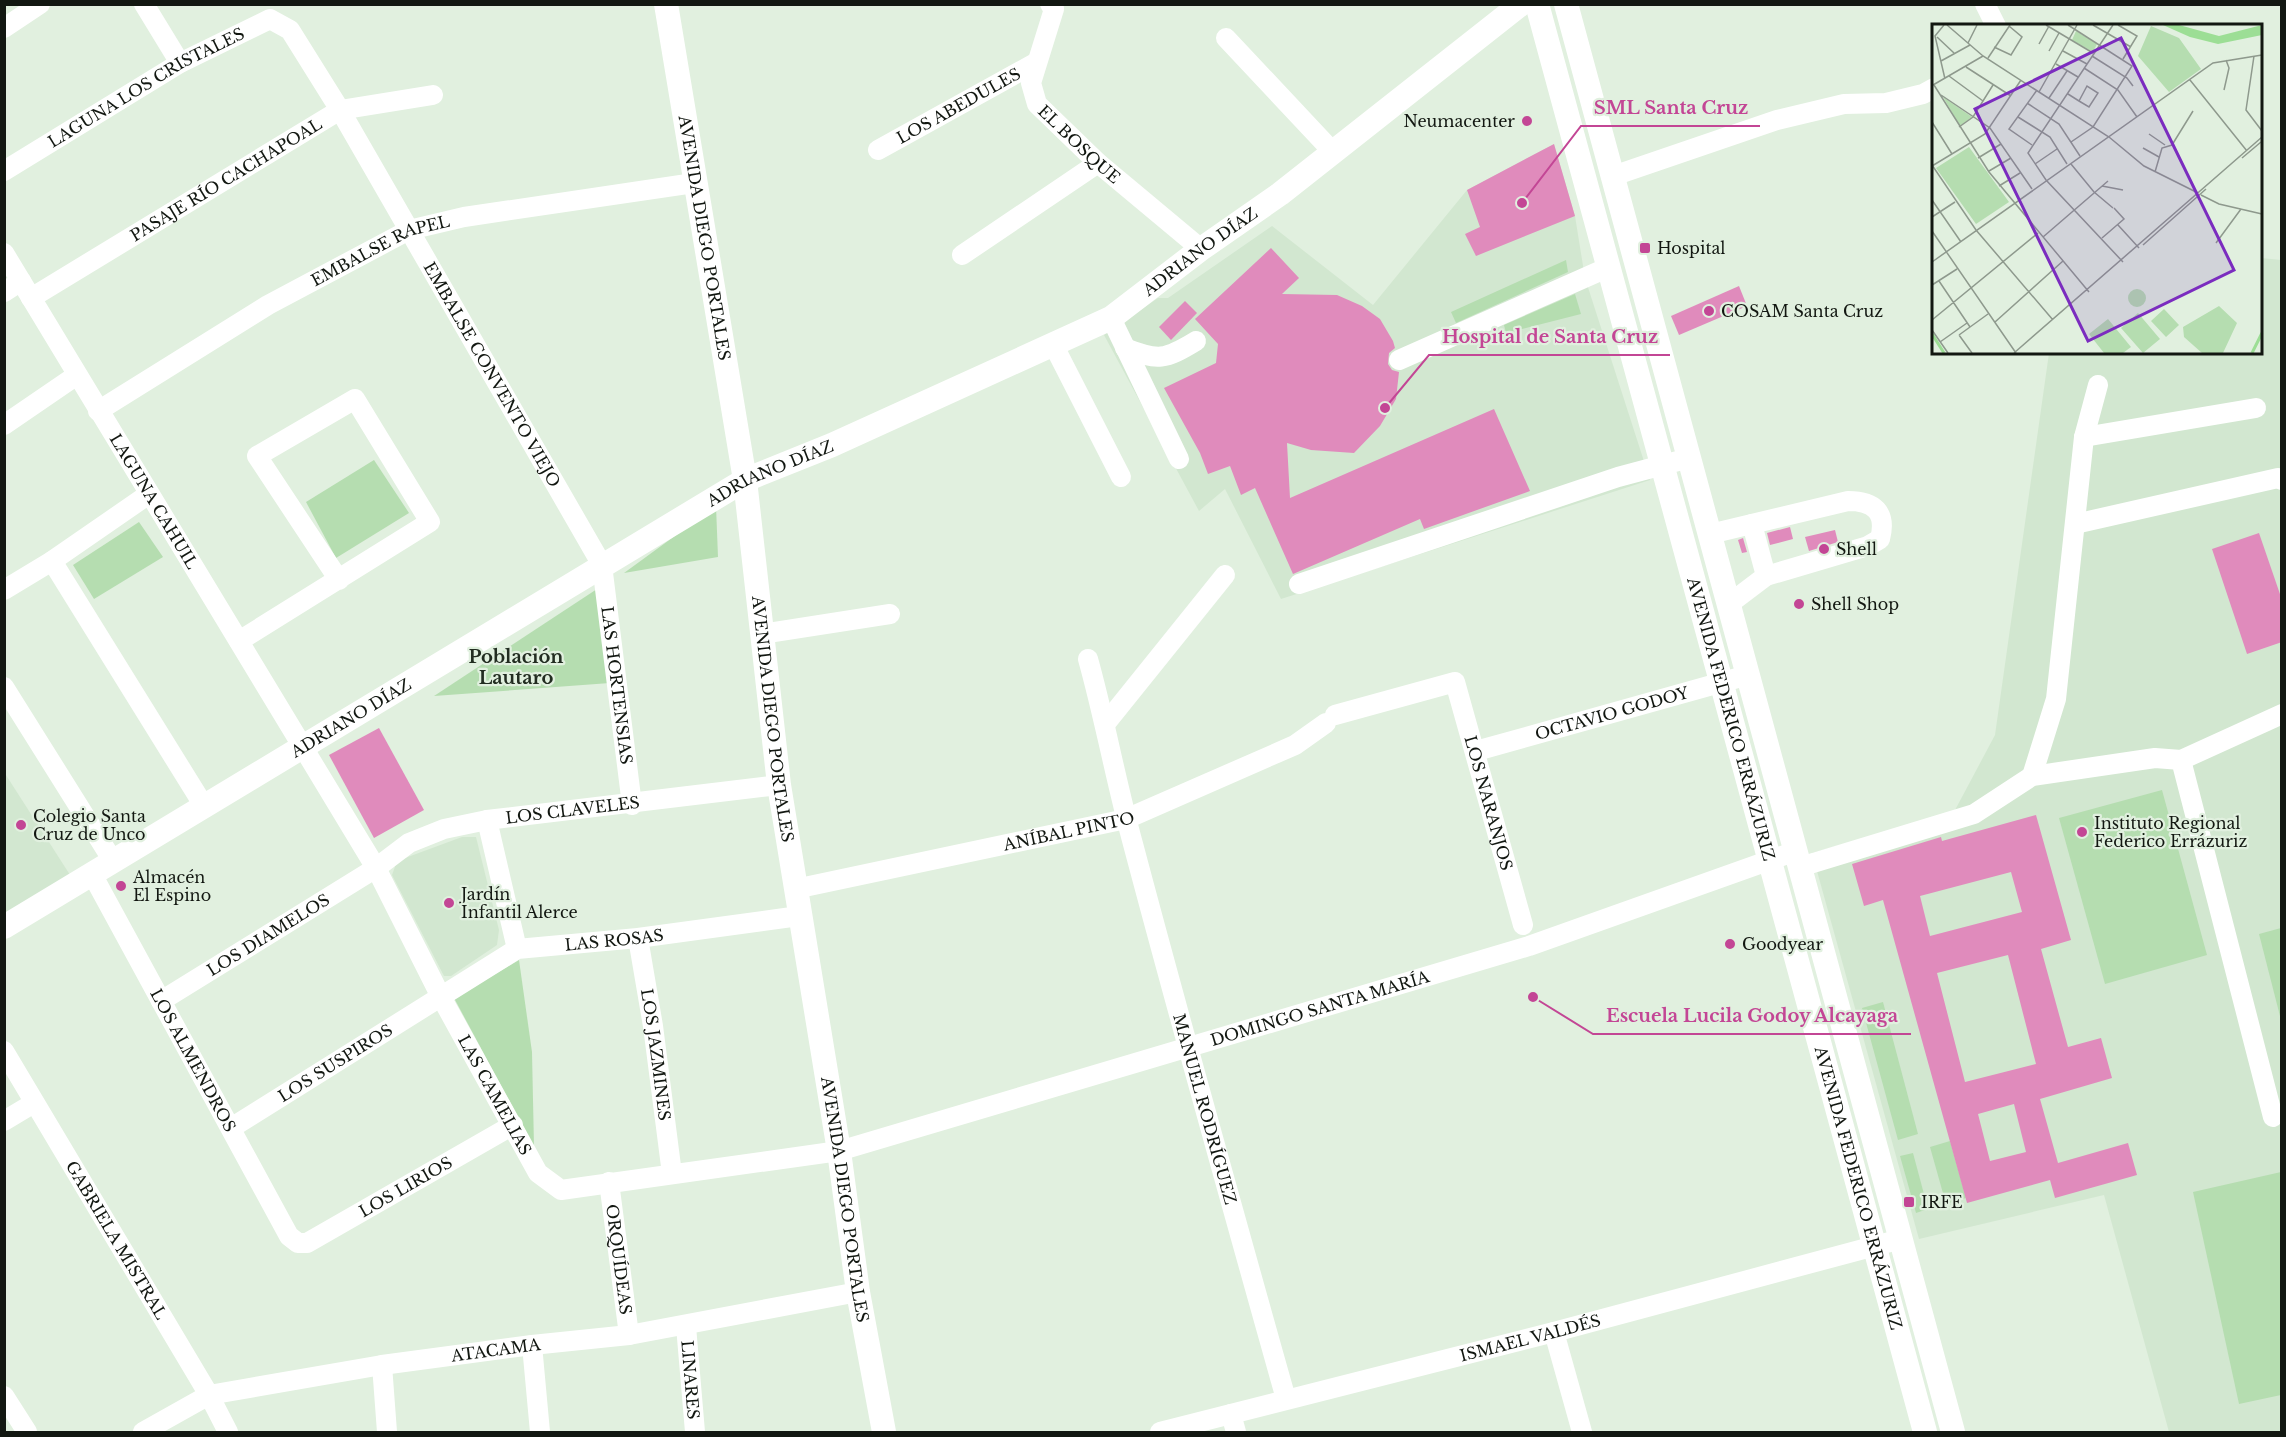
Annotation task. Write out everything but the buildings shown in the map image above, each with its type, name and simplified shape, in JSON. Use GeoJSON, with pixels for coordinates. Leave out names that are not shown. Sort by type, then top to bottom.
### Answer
{"type":"FeatureCollection","features":[{"type":"Feature","properties":{"kind":"main road","name":"AVENIDA DIEGO PORTALES"},"geometry":{"type":"LineString","coordinates":[[666,4],[745,480],[779,785],[839,1151],[858,1292],[884,1432]]}},
{"type":"Feature","properties":{"kind":"main road","name":"ADRIANO DÍAZ"},"geometry":{"type":"LineString","coordinates":[[4,927],[745,480],[832,445],[1111,318],[1201,249],[1280,194],[1521,4]]}},
{"type":"Feature","properties":{"kind":"main road","name":"AVENIDA FEDERICO ERRÁZURIZ"},"geometry":{"type":"LineString","coordinates":[[1537,4],[1925,1432]]}},
{"type":"Feature","properties":{"kind":"main road","name":"AVENIDA FEDERICO ERRÁZURIZ"},"geometry":{"type":"LineString","coordinates":[[1566,4],[1953,1432]]}},
{"type":"Feature","properties":{"kind":"street"},"geometry":{"type":"LineString","coordinates":[[4,28],[40,4]]}},
{"type":"Feature","properties":{"kind":"street"},"geometry":{"type":"LineString","coordinates":[[144,4],[180,63]]}},
{"type":"Feature","properties":{"kind":"street","name":"EL BOSQUE"},"geometry":{"type":"LineString","coordinates":[[1050,4],[1054,9],[1046,41],[1031,83],[1038,104],[1098,163],[1201,249]]}},
{"type":"Feature","properties":{"kind":"street"},"geometry":{"type":"LineString","coordinates":[[1985,4],[1995,24]]}},
{"type":"Feature","properties":{"kind":"street","name":"LAGUNA LOS CRISTALES"},"geometry":{"type":"LineString","coordinates":[[4,171],[180,63],[270,19],[290,30]]}},
{"type":"Feature","properties":{"kind":"street","name":"EMBALSE CONVENTO VIEJO"},"geometry":{"type":"LineString","coordinates":[[290,30],[340,110],[602,566]]}},
{"type":"Feature","properties":{"kind":"street"},"geometry":{"type":"LineString","coordinates":[[1226,38],[1333,152]]}},
{"type":"Feature","properties":{"kind":"street","name":"LOS ABEDULES"},"geometry":{"type":"LineString","coordinates":[[879,150],[1037,62]]}},
{"type":"Feature","properties":{"kind":"street"},"geometry":{"type":"LineString","coordinates":[[1613,176],[1777,120],[1844,104],[1886,103],[1923,94],[1932,89]]}},
{"type":"Feature","properties":{"kind":"street","name":"PASAJE RÍO CACHAPOAL"},"geometry":{"type":"LineString","coordinates":[[31,298],[340,110],[433,95]]}},
{"type":"Feature","properties":{"kind":"street"},"geometry":{"type":"LineString","coordinates":[[962,255],[1098,163]]}},
{"type":"Feature","properties":{"kind":"street","name":"EMBALSE RAPEL"},"geometry":{"type":"LineString","coordinates":[[98,411],[268,305],[409,230],[464,217],[694,183]]}},
{"type":"Feature","properties":{"kind":"street","name":"LAGUNA CAHUIL"},"geometry":{"type":"LineString","coordinates":[[4,253],[303,747]]}},
{"type":"Feature","properties":{"kind":"street"},"geometry":{"type":"LineString","coordinates":[[1399,360],[1609,267]]}},
{"type":"Feature","properties":{"kind":"street"},"geometry":{"type":"LineString","coordinates":[[4,292],[21,281]]}},
{"type":"Feature","properties":{"kind":"street"},"geometry":{"type":"LineString","coordinates":[[1111,318],[1179,459]]}},
{"type":"Feature","properties":{"kind":"street"},"geometry":{"type":"LineString","coordinates":[[1125,348],[1151,358],[1173,353],[1196,341]]}},
{"type":"Feature","properties":{"kind":"street"},"geometry":{"type":"LineString","coordinates":[[1053,344],[1121,477]]}},
{"type":"Feature","properties":{"kind":"street"},"geometry":{"type":"LineString","coordinates":[[4,425],[77,375]]}},
{"type":"Feature","properties":{"kind":"street"},"geometry":{"type":"LineString","coordinates":[[2098,385],[2084,437],[2056,699],[2032,776],[2155,758],[2181,760],[2282,714]]}},
{"type":"Feature","properties":{"kind":"street"},"geometry":{"type":"LineString","coordinates":[[239,641],[339,580],[430,522],[355,399],[257,456],[339,580]]}},
{"type":"Feature","properties":{"kind":"street"},"geometry":{"type":"LineString","coordinates":[[2084,437],[2256,408]]}},
{"type":"Feature","properties":{"kind":"street"},"geometry":{"type":"LineString","coordinates":[[1299,584],[1689,458]]}},
{"type":"Feature","properties":{"kind":"street"},"geometry":{"type":"LineString","coordinates":[[2075,524],[2278,478],[2282,480]]}},
{"type":"Feature","properties":{"kind":"street"},"geometry":{"type":"LineString","coordinates":[[4,590],[52,561],[149,494]]}},
{"type":"Feature","properties":{"kind":"street"},"geometry":{"type":"LineString","coordinates":[[1710,534],[1848,501],[1863,501],[1880,513],[1882,519],[1880,539],[1868,546],[1766,576],[1729,604]]}},
{"type":"Feature","properties":{"kind":"street"},"geometry":{"type":"LineString","coordinates":[[1752,524],[1766,576]]}},
{"type":"Feature","properties":{"kind":"street"},"geometry":{"type":"LineString","coordinates":[[52,561],[204,806]]}},
{"type":"Feature","properties":{"kind":"street","name":"LAS HORTENSIAS"},"geometry":{"type":"LineString","coordinates":[[602,566],[632,805]]}},
{"type":"Feature","properties":{"kind":"street"},"geometry":{"type":"LineString","coordinates":[[1106,723],[1225,575]]}},
{"type":"Feature","properties":{"kind":"street"},"geometry":{"type":"LineString","coordinates":[[761,634],[890,614]]}},
{"type":"Feature","properties":{"kind":"street","name":"MANUEL RODRÍGUEZ"},"geometry":{"type":"LineString","coordinates":[[1088,659],[1106,723],[1126,819],[1286,1400]]}},
{"type":"Feature","properties":{"kind":"street","name":"OCTAVIO GODOY"},"geometry":{"type":"LineString","coordinates":[[1476,751],[1748,675]]}},
{"type":"Feature","properties":{"kind":"street","name":"ANÍBAL PINTO"},"geometry":{"type":"LineString","coordinates":[[795,889],[1126,819],[1295,745],[1331,719],[1455,682]]}},
{"type":"Feature","properties":{"kind":"street","name":"LOS NARANJOS"},"geometry":{"type":"LineString","coordinates":[[1455,682],[1523,926]]}},
{"type":"Feature","properties":{"kind":"street"},"geometry":{"type":"LineString","coordinates":[[4,687],[113,861]]}},
{"type":"Feature","properties":{"kind":"street","name":"LAS CAMELIAS"},"geometry":{"type":"LineString","coordinates":[[303,747],[376,868],[440,995],[538,1173],[561,1190],[839,1151]]}},
{"type":"Feature","properties":{"kind":"street"},"geometry":{"type":"LineString","coordinates":[[2181,760],[2273,1117]]}},
{"type":"Feature","properties":{"kind":"street","name":"DOMINGO SANTA MARÍA"},"geometry":{"type":"LineString","coordinates":[[839,1151],[1529,946],[1770,861],[1798,859],[1974,814],[2032,776]]}},
{"type":"Feature","properties":{"kind":"street","name":"LOS CLAVELES"},"geometry":{"type":"LineString","coordinates":[[376,868],[409,843],[444,829],[487,820],[632,805],[779,785]]}},
{"type":"Feature","properties":{"kind":"street"},"geometry":{"type":"LineString","coordinates":[[487,820],[517,949]]}},
{"type":"Feature","properties":{"kind":"street","name":"LOS DIAMELOS"},"geometry":{"type":"LineString","coordinates":[[161,1001],[376,868]]}},
{"type":"Feature","properties":{"kind":"street","name":"LOS ALMENDROS"},"geometry":{"type":"LineString","coordinates":[[92,874],[289,1236],[298,1243]]}},
{"type":"Feature","properties":{"kind":"street","name":"LAS ROSAS"},"geometry":{"type":"LineString","coordinates":[[440,995],[517,949],[638,938],[799,916]]}},
{"type":"Feature","properties":{"kind":"street","name":"LOS JAZMINES"},"geometry":{"type":"LineString","coordinates":[[638,938],[653,1026],[672,1174]]}},
{"type":"Feature","properties":{"kind":"street","name":"LOS SUSPIROS"},"geometry":{"type":"LineString","coordinates":[[231,1128],[440,995]]}},
{"type":"Feature","properties":{"kind":"street","name":"GABRIELA MISTRAL"},"geometry":{"type":"LineString","coordinates":[[4,1051],[228,1432]]}},
{"type":"Feature","properties":{"kind":"street"},"geometry":{"type":"LineString","coordinates":[[4,1121],[34,1103]]}},
{"type":"Feature","properties":{"kind":"street","name":"LOS LIRIOS"},"geometry":{"type":"LineString","coordinates":[[298,1243],[307,1243],[513,1125]]}},
{"type":"Feature","properties":{"kind":"street","name":"ORQUÍDEAS"},"geometry":{"type":"LineString","coordinates":[[609,1182],[629,1335]]}},
{"type":"Feature","properties":{"kind":"street","name":"ISMAEL VALDÉS"},"geometry":{"type":"LineString","coordinates":[[1160,1432],[1234,1423],[1286,1400],[1554,1332],[1901,1239]]}},
{"type":"Feature","properties":{"kind":"street","name":"ATACAMA"},"geometry":{"type":"LineString","coordinates":[[142,1432],[208,1395],[382,1365],[686,1326],[858,1292]]}},
{"type":"Feature","properties":{"kind":"street","name":"LINARES"},"geometry":{"type":"LineString","coordinates":[[686,1326],[695,1432]]}},
{"type":"Feature","properties":{"kind":"street"},"geometry":{"type":"LineString","coordinates":[[1554,1332],[1582,1432]]}},
{"type":"Feature","properties":{"kind":"street"},"geometry":{"type":"LineString","coordinates":[[532,1345],[540,1432]]}},
{"type":"Feature","properties":{"kind":"street"},"geometry":{"type":"LineString","coordinates":[[382,1365],[387,1432]]}},
{"type":"Feature","properties":{"kind":"street"},"geometry":{"type":"LineString","coordinates":[[4,1396],[27,1432]]}},
{"type":"Feature","properties":{"kind":"shaded area"},"geometry":{"type":"Polygon","coordinates":[[[1554,144],[1575,216],[1585,278],[1650,480],[1281,599],[1225,489],[1199,511],[1104,335],[1158,298],[1168,298],[1272,226],[1373,305],[1467,190],[1554,144]]]}},
{"type":"Feature","properties":{"kind":"shaded area","name":"Instituto Regional Federico Errázuriz"},"geometry":{"type":"Polygon","coordinates":[[[2262,258],[2281,260],[2281,1432],[2169,1432],[2104,1195],[1919,1239],[1812,853],[1954,812],[1995,735],[2049,354],[2262,354],[2262,258]]]}},
{"type":"Feature","properties":{"kind":"shaded area","name":"Colegio Santa Cruz de Unco"},"geometry":{"type":"Polygon","coordinates":[[[4,772],[72,878],[4,920],[4,772]]]}},
{"type":"Feature","properties":{"kind":"shaded area","name":"Jardín Infantil Alerce"},"geometry":{"type":"Polygon","coordinates":[[[462,837],[476,837],[499,930],[497,945],[451,976],[444,976],[392,875],[397,861],[462,837]]]}},
{"type":"Feature","properties":{"kind":"green space"},"geometry":{"type":"Polygon","coordinates":[[[1566,260],[1568,272],[1456,323],[1451,312],[1566,260]]]}},
{"type":"Feature","properties":{"kind":"green space"},"geometry":{"type":"Polygon","coordinates":[[[1575,294],[1581,314],[1506,333],[1504,325],[1575,294]]]}},
{"type":"Feature","properties":{"kind":"green space"},"geometry":{"type":"Polygon","coordinates":[[[374,460],[409,513],[336,558],[306,502],[374,460]]]}},
{"type":"Feature","properties":{"kind":"green space"},"geometry":{"type":"Polygon","coordinates":[[[716,506],[718,557],[624,573],[716,506]]]}},
{"type":"Feature","properties":{"kind":"green space"},"geometry":{"type":"Polygon","coordinates":[[[139,522],[163,557],[94,599],[73,565],[139,522]]]}},
{"type":"Feature","properties":{"kind":"green space"},"geometry":{"type":"Polygon","coordinates":[[[597,589],[610,683],[434,696],[597,589]]]}},
{"type":"Feature","properties":{"kind":"green space"},"geometry":{"type":"Polygon","coordinates":[[[2162,790],[2207,955],[2105,984],[2059,818],[2162,790]]]}},
{"type":"Feature","properties":{"kind":"green space"},"geometry":{"type":"Polygon","coordinates":[[[2282,928],[2281,1020],[2259,934],[2282,928]]]}},
{"type":"Feature","properties":{"kind":"green space"},"geometry":{"type":"Polygon","coordinates":[[[519,960],[532,1052],[534,1147],[454,998],[519,960]]]}},
{"type":"Feature","properties":{"kind":"green space"},"geometry":{"type":"Polygon","coordinates":[[[1883,1002],[1918,1134],[1898,1140],[1862,1008],[1883,1002]]]}},
{"type":"Feature","properties":{"kind":"green space"},"geometry":{"type":"Polygon","coordinates":[[[1950,1141],[1966,1198],[1946,1204],[1930,1147],[1950,1141]]]}},
{"type":"Feature","properties":{"kind":"green space"},"geometry":{"type":"Polygon","coordinates":[[[1913,1153],[1928,1209],[1916,1213],[1900,1156],[1913,1153]]]}},
{"type":"Feature","properties":{"kind":"green space"},"geometry":{"type":"Polygon","coordinates":[[[2281,1172],[2281,1395],[2239,1404],[2193,1192],[2281,1172]]]}},
{"type":"Feature","properties":{"kind":"place","name":"Neumacenter"},"geometry":{"type":"Point","coordinates":[1527,121]}},
{"type":"Feature","properties":{"kind":"place","name":"SML Santa Cruz"},"geometry":{"type":"Point","coordinates":[1522,203]}},
{"type":"Feature","properties":{"kind":"place","name":"Hospital"},"geometry":{"type":"Point","coordinates":[1645,248]}},
{"type":"Feature","properties":{"kind":"place","name":"COSAM Santa Cruz"},"geometry":{"type":"Point","coordinates":[1709,311]}},
{"type":"Feature","properties":{"kind":"place","name":"Hospital de Santa Cruz"},"geometry":{"type":"Point","coordinates":[1385,408]}},
{"type":"Feature","properties":{"kind":"place","name":"Shell"},"geometry":{"type":"Point","coordinates":[1824,549]}},
{"type":"Feature","properties":{"kind":"place","name":"Shell Shop"},"geometry":{"type":"Point","coordinates":[1799,604]}},
{"type":"Feature","properties":{"kind":"place","name":"Colegio Santa Cruz de Unco"},"geometry":{"type":"Point","coordinates":[21,825]}},
{"type":"Feature","properties":{"kind":"place","name":"Instituto Regional Federico Errázuriz"},"geometry":{"type":"Point","coordinates":[2082,832]}},
{"type":"Feature","properties":{"kind":"place","name":"Almacén El Espino"},"geometry":{"type":"Point","coordinates":[121,886]}},
{"type":"Feature","properties":{"kind":"place","name":"Jardín Infantil Alerce"},"geometry":{"type":"Point","coordinates":[449,903]}},
{"type":"Feature","properties":{"kind":"place","name":"Goodyear"},"geometry":{"type":"Point","coordinates":[1730,944]}},
{"type":"Feature","properties":{"kind":"place","name":"Escuela Lucila Godoy Alcayaga"},"geometry":{"type":"Point","coordinates":[1533,997]}},
{"type":"Feature","properties":{"kind":"place","name":"IRFE"},"geometry":{"type":"Point","coordinates":[1909,1202]}},
{"type":"Feature","properties":{"kind":"district","name":"Población Lautaro"},"geometry":{"type":"Point","coordinates":[516,667]}}]}
